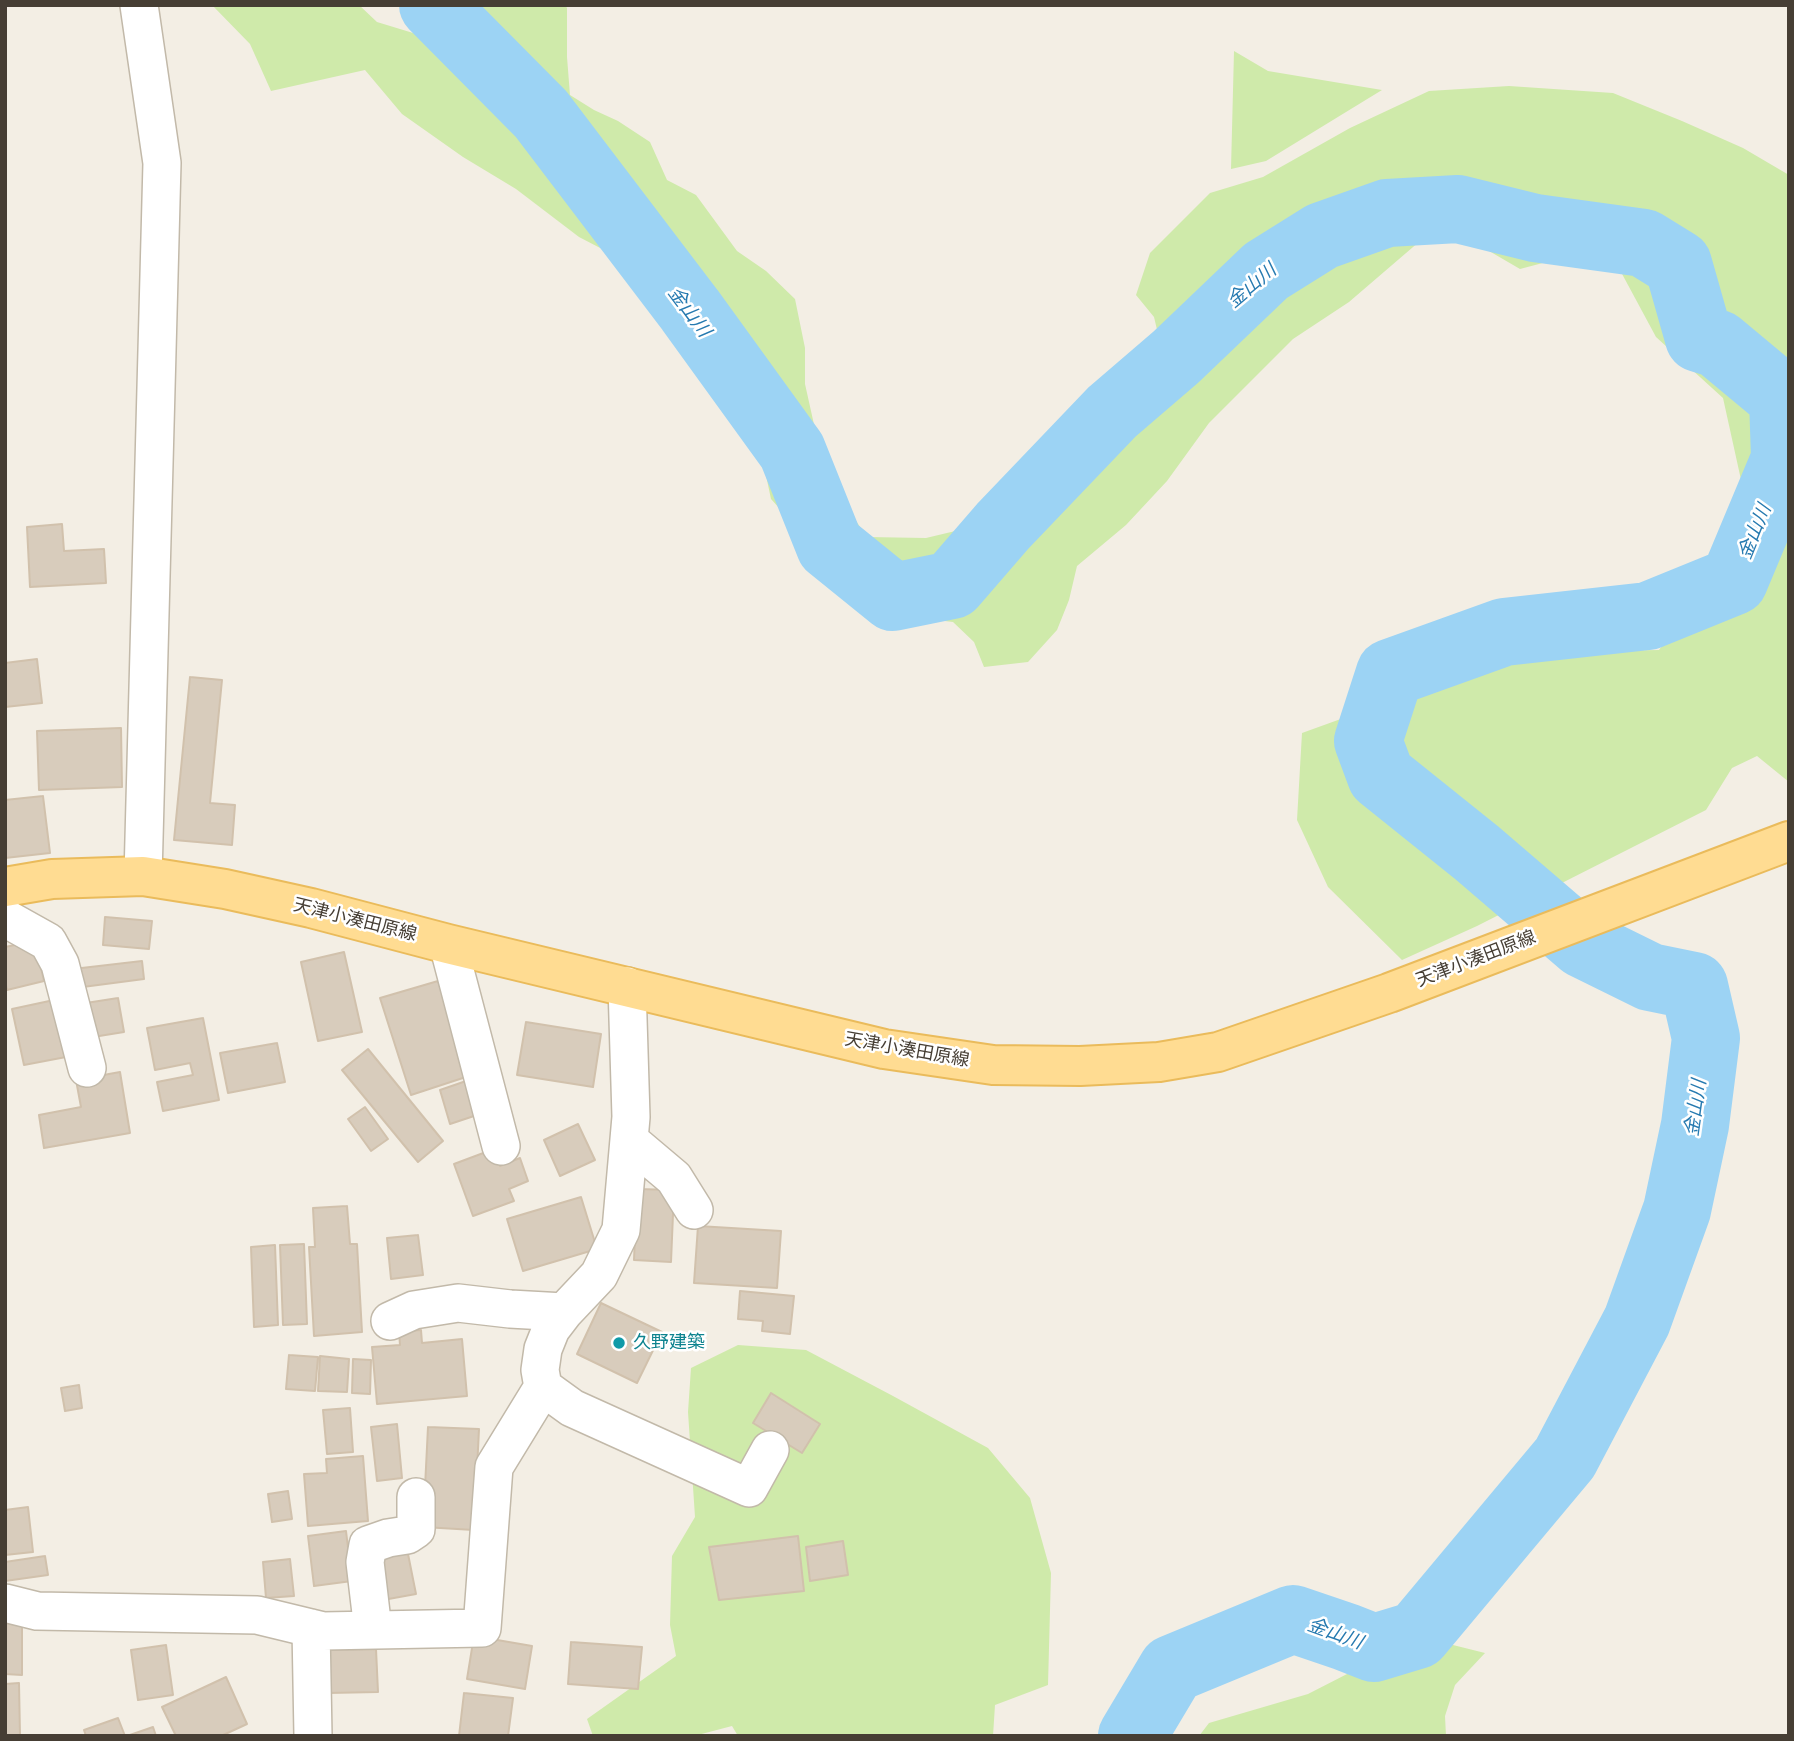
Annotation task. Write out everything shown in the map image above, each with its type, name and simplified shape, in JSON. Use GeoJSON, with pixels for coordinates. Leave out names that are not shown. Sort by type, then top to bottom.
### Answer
{"type":"FeatureCollection","features":[{"type":"Feature","properties":{"kind":"main road","name":"天津小湊田原線"},"geometry":{"type":"LineString","coordinates":[[5,887],[52,879],[143,876],[225,889],[884,1049],[993,1065],[1080,1066],[1159,1062],[1219,1052],[1389,993],[1789,841]]}},
{"type":"Feature","properties":{"kind":"street"},"geometry":{"type":"LineString","coordinates":[[138,5],[162,163],[143,876]]}},
{"type":"Feature","properties":{"kind":"street"},"geometry":{"type":"LineString","coordinates":[[5,918],[48,942],[60,964],[87,1068]]}},
{"type":"Feature","properties":{"kind":"street"},"geometry":{"type":"LineString","coordinates":[[448,944],[501,1146]]}},
{"type":"Feature","properties":{"kind":"street"},"geometry":{"type":"LineString","coordinates":[[5,1603],[37,1611],[257,1615],[323,1631],[482,1628],[494,1467],[543,1387],[542,1349],[551,1329],[598,1275],[621,1230],[631,1117],[626,986]]}},
{"type":"Feature","properties":{"kind":"street"},"geometry":{"type":"LineString","coordinates":[[629,1140],[674,1178],[694,1210]]}},
{"type":"Feature","properties":{"kind":"street"},"geometry":{"type":"LineString","coordinates":[[390,1321],[414,1310],[458,1303],[564,1312]]}},
{"type":"Feature","properties":{"kind":"street"},"geometry":{"type":"LineString","coordinates":[[543,1387],[572,1408],[744,1497],[770,1450]]}},
{"type":"Feature","properties":{"kind":"street"},"geometry":{"type":"LineString","coordinates":[[373,1630],[365,1562],[368,1545],[407,1535],[416,1529],[416,1497]]}},
{"type":"Feature","properties":{"kind":"street"},"geometry":{"type":"LineString","coordinates":[[311,1628],[313,1736]]}},
{"type":"Feature","properties":{"kind":"green space"},"geometry":{"type":"Polygon","coordinates":[[[212,5],[359,5],[377,22],[436,40],[485,5],[565,5],[570,95],[650,142],[667,180],[696,195],[737,251],[766,271],[795,299],[805,348],[805,384],[815,429],[845,505],[867,537],[926,538],[972,527],[1019,491],[1084,409],[1111,380],[1159,338],[1154,317],[1136,295],[1150,253],[1210,193],[1263,177],[1350,128],[1429,91],[1509,86],[1613,93],[1743,148],[1789,175],[1789,782],[1757,756],[1732,768],[1706,810],[1477,926],[1402,960],[1328,887],[1297,820],[1302,733],[1385,703],[1429,672],[1590,651],[1659,650],[1730,550],[1747,507],[1723,398],[1656,337],[1607,246],[1520,269],[1441,223],[1349,302],[1293,339],[1209,423],[1167,481],[1126,525],[1077,566],[1069,600],[1057,630],[1028,662],[984,667],[974,642],[953,622],[919,618],[870,607],[840,581],[771,499],[756,428],[718,389],[668,313],[631,264],[579,237],[516,189],[463,157],[402,114],[365,70],[271,91],[250,44],[212,5]]]}},
{"type":"Feature","properties":{"kind":"green space"},"geometry":{"type":"Polygon","coordinates":[[[1234,51],[1268,71],[1382,90],[1266,161],[1231,169],[1234,51]]]}},
{"type":"Feature","properties":{"kind":"green space"},"geometry":{"type":"Polygon","coordinates":[[[738,1345],[806,1350],[988,1448],[1030,1498],[1051,1573],[1048,1685],[995,1705],[993,1736],[738,1736],[732,1726],[694,1736],[593,1736],[587,1719],[676,1656],[670,1625],[672,1556],[695,1517],[688,1412],[691,1368],[738,1345]]]}},
{"type":"Feature","properties":{"kind":"green space"},"geometry":{"type":"Polygon","coordinates":[[[1441,1642],[1485,1653],[1455,1685],[1445,1716],[1446,1736],[1199,1736],[1209,1723],[1308,1694],[1392,1651],[1441,1642]]]}},
{"type":"Feature","properties":{"kind":"building"},"geometry":{"type":"Polygon","coordinates":[[[62,524],[64,551],[104,549],[106,583],[30,587],[27,527],[62,524]]]}},
{"type":"Feature","properties":{"kind":"building"},"geometry":{"type":"Polygon","coordinates":[[[37,659],[42,703],[5,707],[5,663],[37,659]]]}},
{"type":"Feature","properties":{"kind":"building"},"geometry":{"type":"Polygon","coordinates":[[[190,677],[222,680],[210,803],[235,805],[232,845],[174,840],[190,677]]]}},
{"type":"Feature","properties":{"kind":"building"},"geometry":{"type":"Polygon","coordinates":[[[121,728],[122,787],[39,790],[37,731],[121,728]]]}},
{"type":"Feature","properties":{"kind":"building"},"geometry":{"type":"Polygon","coordinates":[[[43,796],[50,853],[5,858],[5,800],[43,796]]]}},
{"type":"Feature","properties":{"kind":"building"},"geometry":{"type":"Polygon","coordinates":[[[105,917],[152,921],[149,949],[103,945],[105,917]]]}},
{"type":"Feature","properties":{"kind":"building"},"geometry":{"type":"Polygon","coordinates":[[[35,941],[44,981],[7,990],[5,947],[35,941]]]}},
{"type":"Feature","properties":{"kind":"building"},"geometry":{"type":"Polygon","coordinates":[[[344,952],[362,1032],[318,1041],[301,962],[344,952]]]}},
{"type":"Feature","properties":{"kind":"building"},"geometry":{"type":"Polygon","coordinates":[[[142,961],[144,979],[75,988],[73,969],[142,961]]]}},
{"type":"Feature","properties":{"kind":"building"},"geometry":{"type":"Polygon","coordinates":[[[438,981],[469,1076],[411,1095],[380,998],[438,981]]]}},
{"type":"Feature","properties":{"kind":"building"},"geometry":{"type":"Polygon","coordinates":[[[118,998],[124,1032],[93,1037],[86,1003],[118,998]]]}},
{"type":"Feature","properties":{"kind":"building"},"geometry":{"type":"Polygon","coordinates":[[[54,1000],[66,1057],[24,1065],[12,1009],[54,1000]]]}},
{"type":"Feature","properties":{"kind":"building"},"geometry":{"type":"Polygon","coordinates":[[[203,1018],[219,1100],[163,1111],[157,1082],[193,1075],[190,1063],[155,1070],[147,1028],[203,1018]]]}},
{"type":"Feature","properties":{"kind":"building"},"geometry":{"type":"Polygon","coordinates":[[[526,1022],[601,1034],[593,1087],[517,1075],[526,1022]]]}},
{"type":"Feature","properties":{"kind":"building"},"geometry":{"type":"Polygon","coordinates":[[[277,1043],[285,1082],[228,1093],[220,1053],[277,1043]]]}},
{"type":"Feature","properties":{"kind":"building"},"geometry":{"type":"Polygon","coordinates":[[[368,1049],[443,1141],[418,1162],[342,1070],[368,1049]]]}},
{"type":"Feature","properties":{"kind":"building"},"geometry":{"type":"Polygon","coordinates":[[[120,1072],[130,1133],[44,1148],[39,1115],[81,1107],[76,1080],[120,1072]]]}},
{"type":"Feature","properties":{"kind":"building"},"geometry":{"type":"Polygon","coordinates":[[[469,1080],[480,1114],[450,1124],[440,1090],[469,1080]]]}},
{"type":"Feature","properties":{"kind":"building"},"geometry":{"type":"Polygon","coordinates":[[[365,1107],[388,1139],[371,1151],[348,1119],[365,1107]]]}},
{"type":"Feature","properties":{"kind":"building"},"geometry":{"type":"Polygon","coordinates":[[[578,1124],[595,1160],[560,1176],[544,1140],[578,1124]]]}},
{"type":"Feature","properties":{"kind":"building"},"geometry":{"type":"Polygon","coordinates":[[[494,1149],[500,1166],[520,1158],[528,1181],[509,1189],[514,1201],[473,1216],[454,1164],[494,1149]]]}},
{"type":"Feature","properties":{"kind":"building"},"geometry":{"type":"Polygon","coordinates":[[[637,1189],[674,1190],[671,1262],[634,1260],[637,1189]]]}},
{"type":"Feature","properties":{"kind":"building"},"geometry":{"type":"Polygon","coordinates":[[[581,1197],[597,1249],[523,1271],[507,1219],[581,1197]]]}},
{"type":"Feature","properties":{"kind":"building"},"geometry":{"type":"Polygon","coordinates":[[[347,1206],[350,1244],[357,1244],[362,1332],[314,1336],[309,1247],[315,1247],[313,1208],[347,1206]]]}},
{"type":"Feature","properties":{"kind":"building"},"geometry":{"type":"Polygon","coordinates":[[[698,1226],[781,1231],[777,1288],[694,1283],[698,1226]]]}},
{"type":"Feature","properties":{"kind":"building"},"geometry":{"type":"Polygon","coordinates":[[[418,1235],[423,1275],[391,1279],[387,1238],[418,1235]]]}},
{"type":"Feature","properties":{"kind":"building"},"geometry":{"type":"Polygon","coordinates":[[[304,1244],[307,1324],[283,1325],[280,1245],[304,1244]]]}},
{"type":"Feature","properties":{"kind":"building"},"geometry":{"type":"Polygon","coordinates":[[[275,1245],[278,1325],[254,1327],[251,1247],[275,1245]]]}},
{"type":"Feature","properties":{"kind":"building"},"geometry":{"type":"Polygon","coordinates":[[[740,1291],[794,1296],[790,1334],[762,1331],[763,1321],[738,1319],[740,1291]]]}},
{"type":"Feature","properties":{"kind":"building","name":"久野建築"},"geometry":{"type":"Polygon","coordinates":[[[601,1303],[662,1332],[637,1383],[577,1354],[601,1303]]]}},
{"type":"Feature","properties":{"kind":"building"},"geometry":{"type":"Polygon","coordinates":[[[421,1330],[422,1343],[462,1339],[467,1396],[377,1404],[372,1347],[400,1345],[399,1332],[421,1330]]]}},
{"type":"Feature","properties":{"kind":"building"},"geometry":{"type":"Polygon","coordinates":[[[289,1355],[318,1357],[315,1391],[286,1389],[289,1355]]]}},
{"type":"Feature","properties":{"kind":"building"},"geometry":{"type":"Polygon","coordinates":[[[320,1356],[349,1359],[347,1392],[318,1391],[320,1356]]]}},
{"type":"Feature","properties":{"kind":"building"},"geometry":{"type":"Polygon","coordinates":[[[353,1359],[371,1360],[370,1394],[352,1393],[353,1359]]]}},
{"type":"Feature","properties":{"kind":"building"},"geometry":{"type":"Polygon","coordinates":[[[79,1385],[82,1408],[65,1411],[61,1388],[79,1385]]]}},
{"type":"Feature","properties":{"kind":"building"},"geometry":{"type":"Polygon","coordinates":[[[771,1393],[820,1424],[802,1453],[753,1423],[771,1393]]]}},
{"type":"Feature","properties":{"kind":"building"},"geometry":{"type":"Polygon","coordinates":[[[350,1408],[353,1452],[327,1454],[323,1410],[350,1408]]]}},
{"type":"Feature","properties":{"kind":"building"},"geometry":{"type":"Polygon","coordinates":[[[397,1424],[402,1478],[377,1481],[371,1427],[397,1424]]]}},
{"type":"Feature","properties":{"kind":"building"},"geometry":{"type":"Polygon","coordinates":[[[428,1427],[479,1429],[474,1530],[423,1527],[428,1427]]]}},
{"type":"Feature","properties":{"kind":"building"},"geometry":{"type":"Polygon","coordinates":[[[363,1456],[368,1521],[308,1526],[304,1474],[327,1473],[326,1459],[363,1456]]]}},
{"type":"Feature","properties":{"kind":"building"},"geometry":{"type":"Polygon","coordinates":[[[288,1491],[292,1519],[272,1522],[268,1494],[288,1491]]]}},
{"type":"Feature","properties":{"kind":"building"},"geometry":{"type":"Polygon","coordinates":[[[28,1507],[33,1552],[5,1555],[5,1510],[28,1507]]]}},
{"type":"Feature","properties":{"kind":"building"},"geometry":{"type":"Polygon","coordinates":[[[346,1531],[352,1581],[314,1586],[308,1536],[346,1531]]]}},
{"type":"Feature","properties":{"kind":"building"},"geometry":{"type":"Polygon","coordinates":[[[798,1536],[804,1591],[719,1600],[709,1547],[798,1536]]]}},
{"type":"Feature","properties":{"kind":"building"},"geometry":{"type":"Polygon","coordinates":[[[843,1541],[848,1575],[810,1581],[806,1547],[843,1541]]]}},
{"type":"Feature","properties":{"kind":"building"},"geometry":{"type":"Polygon","coordinates":[[[406,1544],[416,1594],[383,1600],[373,1550],[406,1544]]]}},
{"type":"Feature","properties":{"kind":"building"},"geometry":{"type":"Polygon","coordinates":[[[45,1556],[48,1575],[5,1581],[5,1562],[45,1556]]]}},
{"type":"Feature","properties":{"kind":"building"},"geometry":{"type":"Polygon","coordinates":[[[290,1559],[294,1596],[266,1598],[263,1562],[290,1559]]]}},
{"type":"Feature","properties":{"kind":"building"},"geometry":{"type":"Polygon","coordinates":[[[5,1619],[22,1620],[22,1675],[5,1674],[5,1619]]]}},
{"type":"Feature","properties":{"kind":"building"},"geometry":{"type":"Polygon","coordinates":[[[474,1636],[532,1646],[525,1689],[467,1679],[474,1636]]]}},
{"type":"Feature","properties":{"kind":"building"},"geometry":{"type":"Polygon","coordinates":[[[571,1642],[642,1647],[638,1689],[568,1684],[571,1642]]]}},
{"type":"Feature","properties":{"kind":"building"},"geometry":{"type":"Polygon","coordinates":[[[166,1645],[173,1695],[138,1700],[131,1650],[166,1645]]]}},
{"type":"Feature","properties":{"kind":"building"},"geometry":{"type":"Polygon","coordinates":[[[376,1649],[378,1692],[328,1693],[326,1650],[376,1649]]]}},
{"type":"Feature","properties":{"kind":"building"},"geometry":{"type":"Polygon","coordinates":[[[226,1677],[247,1724],[221,1736],[176,1736],[162,1707],[226,1677]]]}},
{"type":"Feature","properties":{"kind":"building"},"geometry":{"type":"Polygon","coordinates":[[[19,1683],[20,1736],[5,1736],[5,1684],[19,1683]]]}},
{"type":"Feature","properties":{"kind":"building"},"geometry":{"type":"Polygon","coordinates":[[[464,1693],[513,1698],[508,1736],[459,1736],[464,1693]]]}},
{"type":"Feature","properties":{"kind":"building"},"geometry":{"type":"Polygon","coordinates":[[[118,1718],[125,1736],[86,1736],[84,1730],[118,1718]]]}},
{"type":"Feature","properties":{"kind":"building"},"geometry":{"type":"Polygon","coordinates":[[[153,1727],[156,1736],[127,1736],[153,1727]]]}},
{"type":"Feature","properties":{"kind":"waterway","name":"金山川"},"geometry":{"type":"LineString","coordinates":[[433,5],[541,114],[690,310],[792,451],[830,546],[893,597],[952,585],[1003,526],[1112,412],[1176,357],[1266,271],[1322,236],[1387,213],[1458,209],[1535,228],[1644,243],[1678,264],[1699,338],[1718,344],[1783,398],[1785,459],[1734,581],[1648,616],[1504,632],[1390,673],[1368,741],[1381,776],[1477,853],[1583,944],[1650,977],[1694,986],[1706,1038],[1695,1125],[1677,1210],[1637,1321],[1565,1458],[1417,1635],[1374,1648],[1293,1619],[1172,1669],[1132,1736]]}},
{"type":"Feature","properties":{"kind":"place","name":"久野建築"},"geometry":{"type":"Point","coordinates":[619,1343]}}]}
